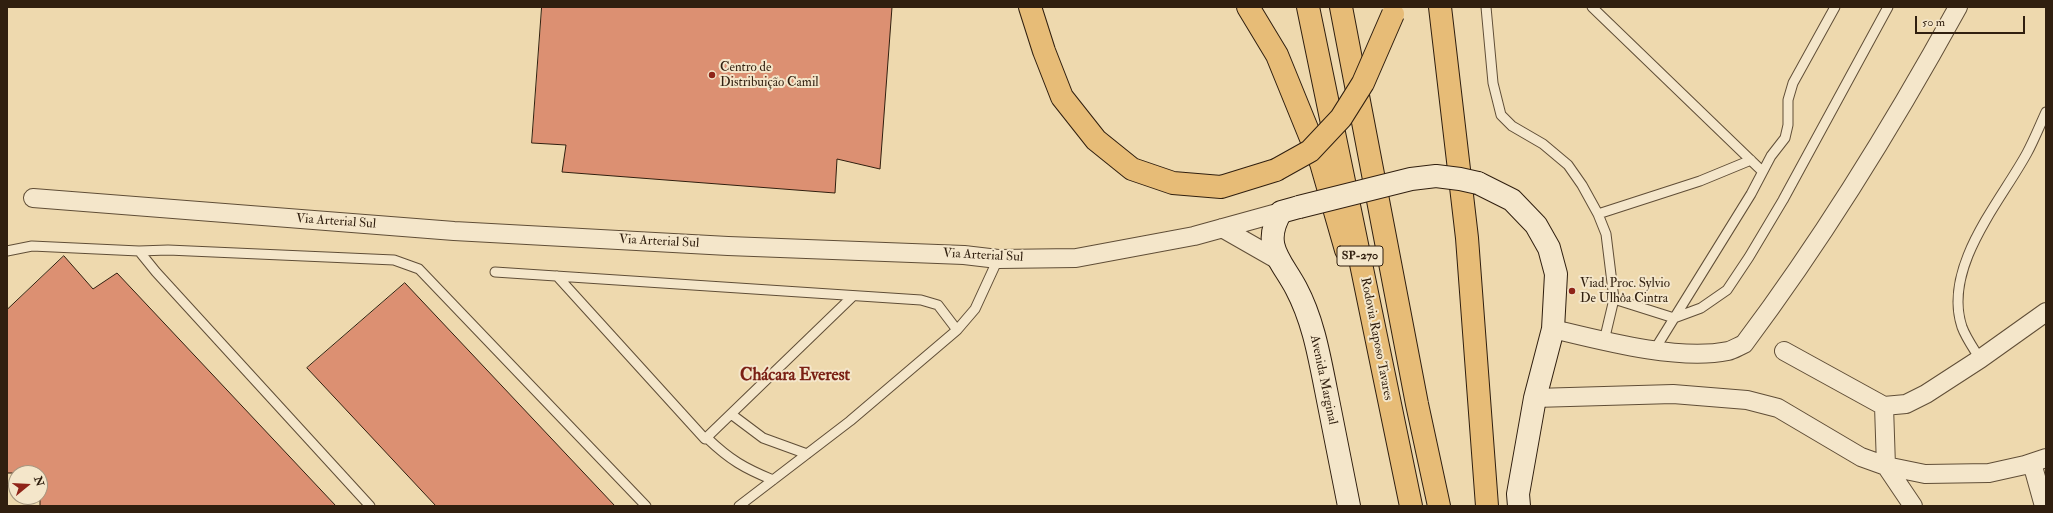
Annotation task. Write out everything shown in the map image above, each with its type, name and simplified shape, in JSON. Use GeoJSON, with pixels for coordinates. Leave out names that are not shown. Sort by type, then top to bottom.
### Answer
{"type":"FeatureCollection","features":[{"type":"Feature","properties":{"kind":"highway"},"geometry":{"type":"LineString","coordinates":[[1030,7],[1044,51],[1062,97],[1096,140],[1132,169],[1173,183],[1221,186],[1276,170],[1310,151],[1341,118],[1363,83],[1393,10]]}},
{"type":"Feature","properties":{"kind":"highway"},"geometry":{"type":"LineString","coordinates":[[1248,7],[1277,55],[1321,163],[1392,416]]}},
{"type":"Feature","properties":{"kind":"highway","name":"Rodovia Raposo Tavares"},"geometry":{"type":"LineString","coordinates":[[1308,7],[1411,506]]}},
{"type":"Feature","properties":{"kind":"highway","name":"SP-270"},"geometry":{"type":"LineString","coordinates":[[1341,7],[1417,404],[1439,506]]}},
{"type":"Feature","properties":{"kind":"highway"},"geometry":{"type":"LineString","coordinates":[[1440,10],[1467,238],[1487,506]]}},
{"type":"Feature","properties":{"kind":"main road"},"geometry":{"type":"LineString","coordinates":[[1290,209],[1411,179],[1436,176],[1478,183],[1512,200],[1536,225],[1549,248],[1556,274],[1553,330],[1535,398],[1518,494],[1519,506]]}},
{"type":"Feature","properties":{"kind":"main road","name":"Avenida Marginal"},"geometry":{"type":"LineString","coordinates":[[1290,209],[1274,224],[1272,233],[1278,260],[1296,288],[1312,327],[1349,506]]}},
{"type":"Feature","properties":{"kind":"street"},"geometry":{"type":"LineString","coordinates":[[1553,330],[1655,350],[1708,354],[1729,351],[1744,344],[1839,210],[1911,93],[1958,7]]}},
{"type":"Feature","properties":{"kind":"street","name":"Via Arterial Sul"},"geometry":{"type":"LineString","coordinates":[[33,198],[454,231],[728,246],[964,255],[998,258],[1076,258],[1194,236],[1290,209]]}},
{"type":"Feature","properties":{"kind":"street","name":"Avenida Marginal"},"geometry":{"type":"LineString","coordinates":[[1222,228],[1278,260]]}},
{"type":"Feature","properties":{"kind":"street"},"geometry":{"type":"LineString","coordinates":[[1784,352],[1884,406],[1906,404],[1926,394],[1980,359],[2046,312]]}},
{"type":"Feature","properties":{"kind":"street"},"geometry":{"type":"LineString","coordinates":[[1535,398],[1673,394],[1747,400],[1778,408],[1861,458],[1886,466],[1925,474],[1989,473],[2039,460],[2044,506]]}},
{"type":"Feature","properties":{"kind":"street"},"geometry":{"type":"LineString","coordinates":[[1884,406],[1886,466],[1913,506]]}},
{"type":"Feature","properties":{"kind":"lane"},"geometry":{"type":"LineString","coordinates":[[1486,7],[1493,83],[1501,115],[1512,126],[1543,144],[1568,165],[1582,185],[1598,214],[1606,234],[1614,299],[1604,341]]}},
{"type":"Feature","properties":{"kind":"lane"},"geometry":{"type":"LineString","coordinates":[[1592,7],[1762,171]]}},
{"type":"Feature","properties":{"kind":"lane"},"geometry":{"type":"LineString","coordinates":[[1655,350],[1751,194],[1762,171],[1785,138],[1788,125],[1788,100],[1793,83],[1835,7]]}},
{"type":"Feature","properties":{"kind":"lane"},"geometry":{"type":"LineString","coordinates":[[1614,299],[1674,318],[1701,308],[1727,290],[1749,257],[1783,200],[1888,7]]}},
{"type":"Feature","properties":{"kind":"lane"},"geometry":{"type":"LineString","coordinates":[[1980,359],[1962,327],[1959,309],[1961,281],[1966,262],[1980,227],[2027,153],[2046,112]]}},
{"type":"Feature","properties":{"kind":"lane"},"geometry":{"type":"LineString","coordinates":[[1598,214],[1700,181],[1751,160]]}},
{"type":"Feature","properties":{"kind":"lane"},"geometry":{"type":"LineString","coordinates":[[7,252],[32,246],[168,250],[394,260],[420,269],[646,506]]}},
{"type":"Feature","properties":{"kind":"lane"},"geometry":{"type":"LineString","coordinates":[[139,250],[167,284],[370,506]]}},
{"type":"Feature","properties":{"kind":"lane"},"geometry":{"type":"LineString","coordinates":[[739,506],[850,421],[957,330],[974,309],[998,258]]}},
{"type":"Feature","properties":{"kind":"lane"},"geometry":{"type":"LineString","coordinates":[[495,272],[929,302],[938,305],[957,330]]}},
{"type":"Feature","properties":{"kind":"lane"},"geometry":{"type":"LineString","coordinates":[[557,276],[702,438],[707,438],[727,457],[748,470],[773,480]]}},
{"type":"Feature","properties":{"kind":"lane"},"geometry":{"type":"LineString","coordinates":[[707,438],[854,296]]}},
{"type":"Feature","properties":{"kind":"lane"},"geometry":{"type":"LineString","coordinates":[[731,414],[763,438],[807,454]]}},
{"type":"Feature","properties":{"kind":"building","name":"Centro de Distribuição Camil"},"geometry":{"type":"Polygon","coordinates":[[[542,7],[892,7],[880,169],[837,159],[835,193],[562,172],[566,145],[532,143],[542,7]]]}},
{"type":"Feature","properties":{"kind":"building"},"geometry":{"type":"Polygon","coordinates":[[[64,256],[93,289],[117,273],[336,506],[40,506],[48,505],[48,465],[8,465],[7,473],[7,310],[64,256]]]}},
{"type":"Feature","properties":{"kind":"building"},"geometry":{"type":"Polygon","coordinates":[[[405,283],[615,506],[436,506],[307,368],[405,283]]]}},
{"type":"Feature","properties":{"kind":"place","name":"Centro de Distribuição Camil"},"geometry":{"type":"Point","coordinates":[712,75]}},
{"type":"Feature","properties":{"kind":"place","name":"Viad. Proc. Sylvio De Ulhôa Cintra"},"geometry":{"type":"Point","coordinates":[1572,291]}},
{"type":"Feature","properties":{"kind":"district","name":"Chácara Everest"},"geometry":{"type":"Point","coordinates":[795,376]}}]}
